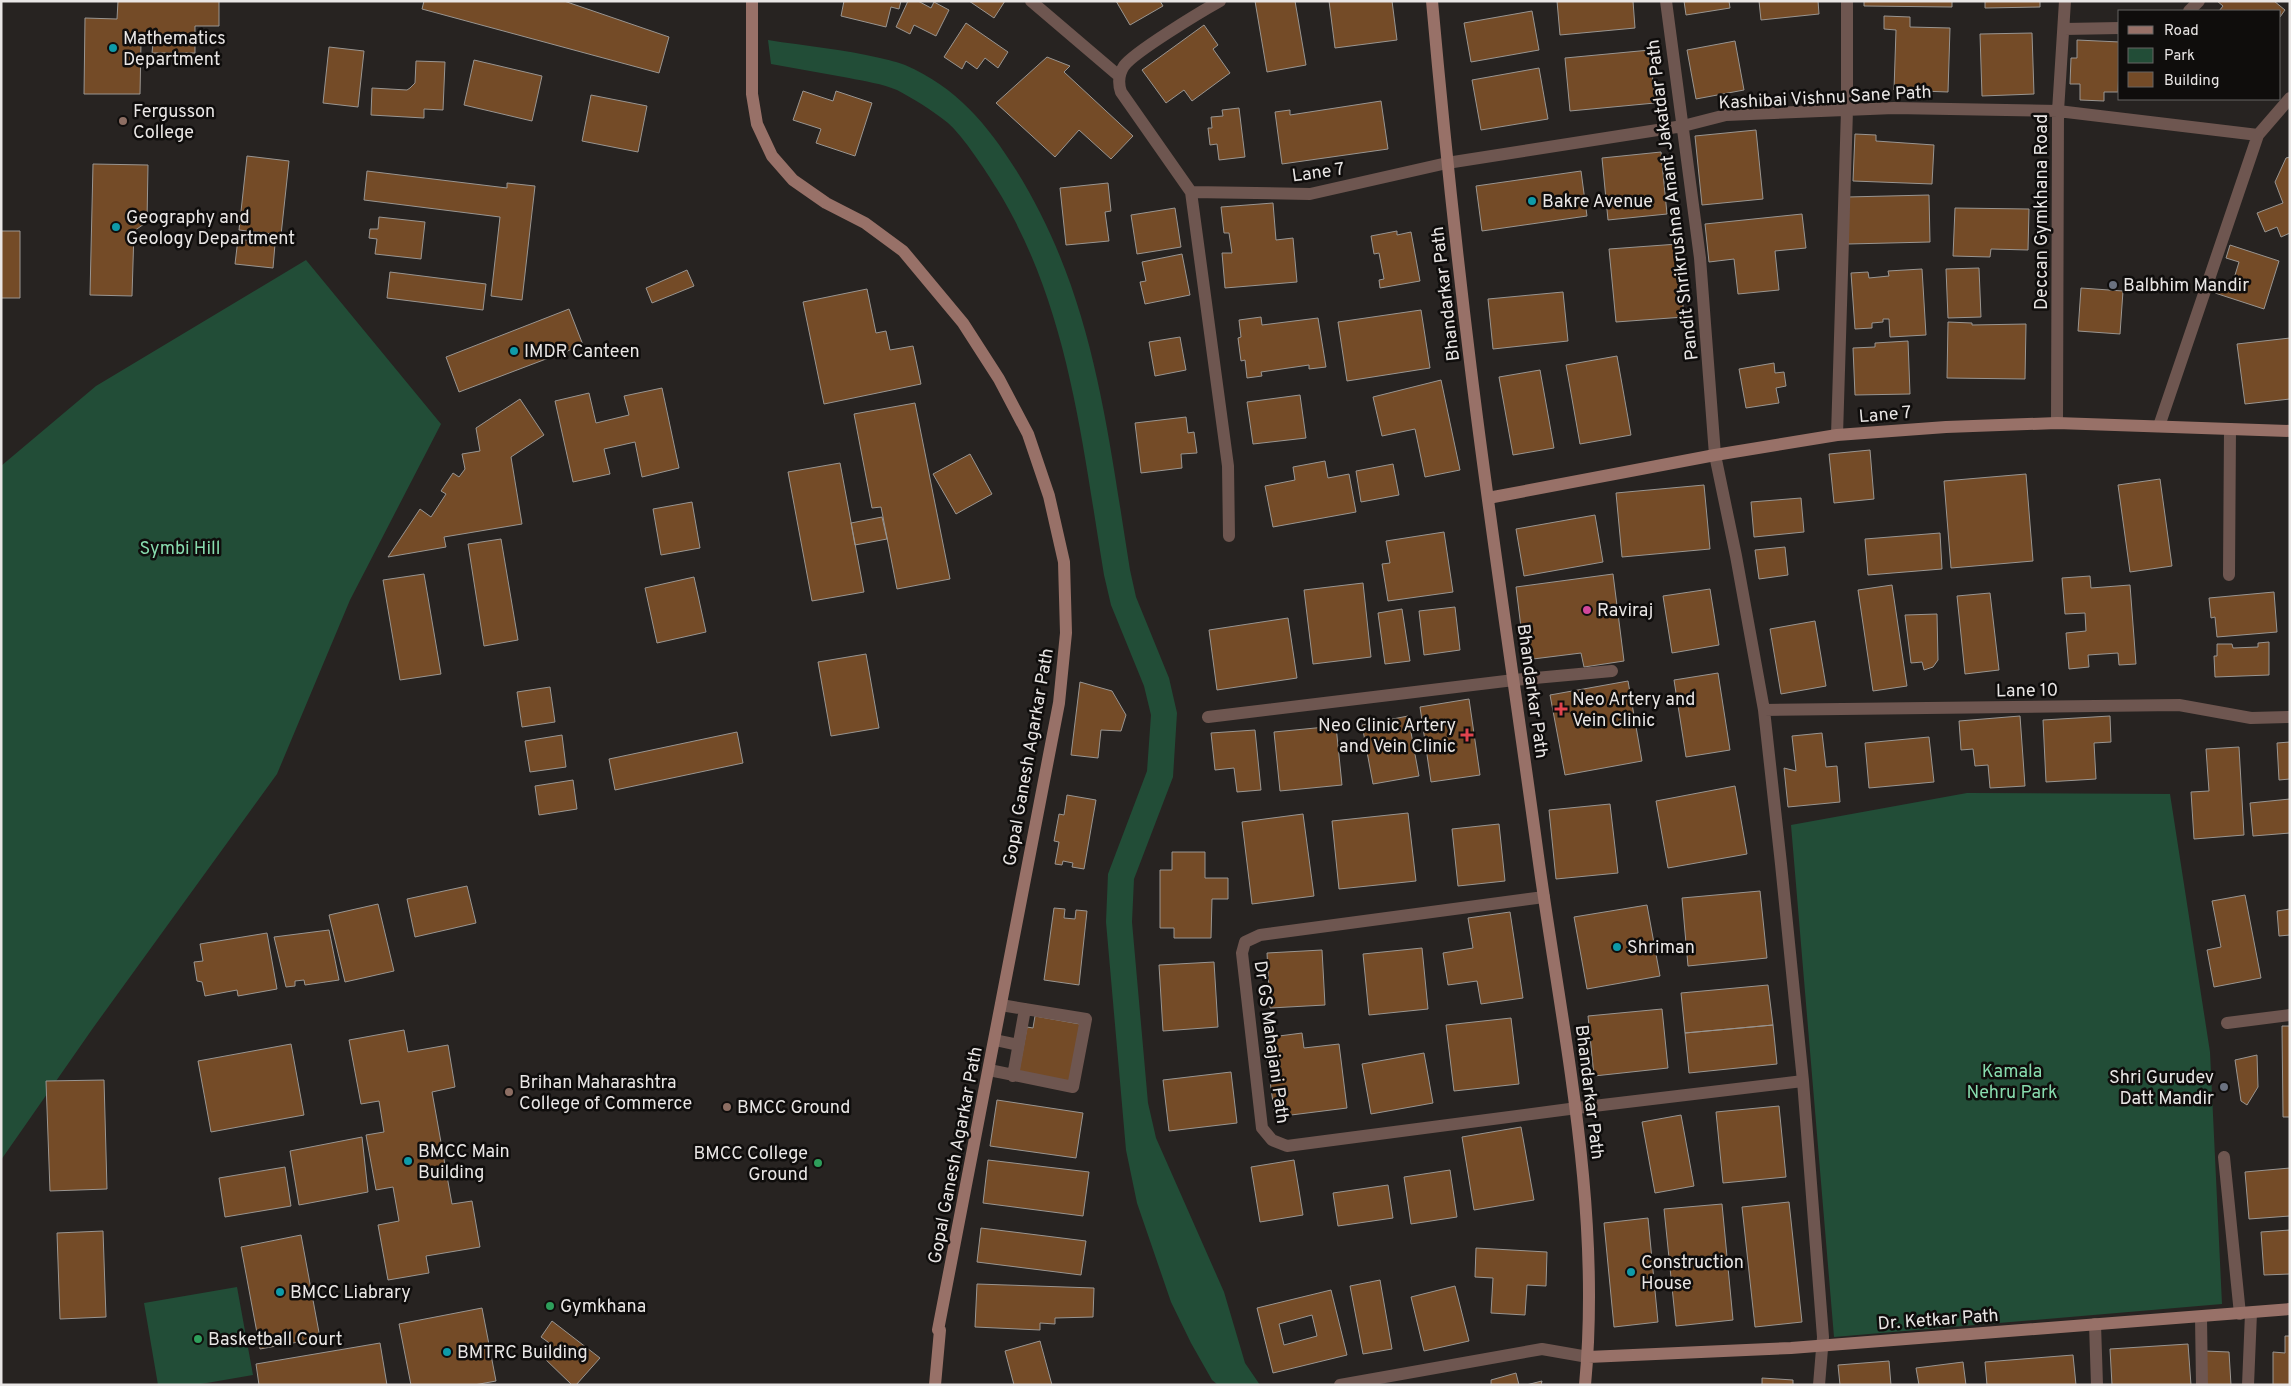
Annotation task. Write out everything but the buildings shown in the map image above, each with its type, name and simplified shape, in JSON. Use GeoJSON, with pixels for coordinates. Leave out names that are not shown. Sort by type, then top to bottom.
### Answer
{"type":"FeatureCollection","features":[{"type":"Feature","properties":{"kind":"street","name":"Gopal Ganesh Agarkar Path"},"geometry":{"type":"LineString","coordinates":[[752,1],[752,94],[757,124],[772,156],[793,180],[826,203],[865,223],[902,251],[963,323],[999,379],[1028,434],[1050,496],[1064,562],[1066,633],[1059,703],[938,1330],[940,1330],[935,1385]]}},
{"type":"Feature","properties":{"kind":"street"},"geometry":{"type":"LineString","coordinates":[[1031,1],[1119,76],[1121,92],[1191,192],[1228,466],[1229,536]]}},
{"type":"Feature","properties":{"kind":"street"},"geometry":{"type":"LineString","coordinates":[[1119,76],[1132,58],[1220,1]]}},
{"type":"Feature","properties":{"kind":"street","name":"Bhandarkar Path"},"geometry":{"type":"LineString","coordinates":[[1432,1],[1447,163],[1488,498],[1544,896],[1577,1108],[1589,1267],[1588,1357],[1585,1385]]}},
{"type":"Feature","properties":{"kind":"street","name":"Pandit Shrikrushna Anant Jakatdar Path"},"geometry":{"type":"LineString","coordinates":[[1666,1],[1700,258],[1714,455],[1736,556],[1764,710],[1803,1082],[1824,1345],[1819,1385]]}},
{"type":"Feature","properties":{"kind":"street"},"geometry":{"type":"LineString","coordinates":[[1837,436],[1847,110],[1847,1]]}},
{"type":"Feature","properties":{"kind":"street","name":"Deccan Gymkhana Road"},"geometry":{"type":"LineString","coordinates":[[2057,423],[2058,111],[2065,1]]}},
{"type":"Feature","properties":{"kind":"street"},"geometry":{"type":"LineString","coordinates":[[2064,29],[2118,28]]}},
{"type":"Feature","properties":{"kind":"street"},"geometry":{"type":"LineString","coordinates":[[2159,426],[2258,135],[2290,98]]}},
{"type":"Feature","properties":{"kind":"street","name":"Kashibai Vishnu Sane Path"},"geometry":{"type":"LineString","coordinates":[[1447,163],[1682,126],[1726,116],[1894,108],[2058,111],[2258,135]]}},
{"type":"Feature","properties":{"kind":"street","name":"Lane 7"},"geometry":{"type":"LineString","coordinates":[[1191,192],[1310,194],[1447,163]]}},
{"type":"Feature","properties":{"kind":"street","name":"Lane 7"},"geometry":{"type":"LineString","coordinates":[[1488,498],[1714,455],[1837,436],[1946,427],[2057,423],[2290,431]]}},
{"type":"Feature","properties":{"kind":"street"},"geometry":{"type":"LineString","coordinates":[[2229,575],[2230,429]]}},
{"type":"Feature","properties":{"kind":"street"},"geometry":{"type":"LineString","coordinates":[[1208,717],[1514,680],[1612,671]]}},
{"type":"Feature","properties":{"kind":"street","name":"Lane 10"},"geometry":{"type":"LineString","coordinates":[[1764,710],[2179,706],[2250,718],[2290,717]]}},
{"type":"Feature","properties":{"kind":"street","name":"Dr GS Mahajani Path"},"geometry":{"type":"LineString","coordinates":[[1544,896],[1260,934],[1245,942],[1242,953],[1262,1128],[1272,1140],[1287,1146],[1577,1108],[1803,1082]]}},
{"type":"Feature","properties":{"kind":"street"},"geometry":{"type":"LineString","coordinates":[[989,1070],[1073,1087],[1086,1019],[1001,1005]]}},
{"type":"Feature","properties":{"kind":"street"},"geometry":{"type":"LineString","coordinates":[[1013,1076],[1025,1009]]}},
{"type":"Feature","properties":{"kind":"street"},"geometry":{"type":"LineString","coordinates":[[2227,1023],[2290,1015]]}},
{"type":"Feature","properties":{"kind":"street"},"geometry":{"type":"LineString","coordinates":[[995,1040],[1018,1044]]}},
{"type":"Feature","properties":{"kind":"street"},"geometry":{"type":"LineString","coordinates":[[2224,1157],[2246,1314],[2248,1385]]}},
{"type":"Feature","properties":{"kind":"street","name":"Dr. Ketkar Path"},"geometry":{"type":"LineString","coordinates":[[1588,1357],[1824,1345],[2246,1314],[2290,1309]]}},
{"type":"Feature","properties":{"kind":"street"},"geometry":{"type":"LineString","coordinates":[[2201,1317],[2202,1385]]}},
{"type":"Feature","properties":{"kind":"street"},"geometry":{"type":"LineString","coordinates":[[2095,1324],[2098,1385]]}},
{"type":"Feature","properties":{"kind":"street"},"geometry":{"type":"LineString","coordinates":[[1340,1385],[1542,1349],[1588,1357]]}},
{"type":"Feature","properties":{"kind":"green space"},"geometry":{"type":"Polygon","coordinates":[[[768,40],[852,52],[893,61],[905,65],[940,84],[969,108],[1005,153],[1042,217],[1063,265],[1080,314],[1094,364],[1136,597],[1169,678],[1177,713],[1173,777],[1134,879],[1132,922],[1148,1103],[1156,1138],[1224,1292],[1245,1363],[1260,1385],[1218,1385],[1212,1380],[1171,1302],[1137,1203],[1126,1150],[1106,922],[1108,874],[1147,771],[1151,715],[1144,686],[1111,605],[1069,376],[1057,328],[1041,280],[1021,234],[997,189],[967,145],[948,123],[903,93],[880,84],[771,64],[768,40]]]}},
{"type":"Feature","properties":{"kind":"green space","name":"Symbi Hill"},"geometry":{"type":"Polygon","coordinates":[[[306,260],[441,424],[350,600],[277,774],[93,1028],[1,1160],[1,466],[96,386],[306,260]]]}},
{"type":"Feature","properties":{"kind":"green space","name":"Kamala Nehru Park"},"geometry":{"type":"Polygon","coordinates":[[[1967,793],[2170,794],[2210,1052],[2222,1304],[1834,1337],[1791,825],[1967,793]]]}},
{"type":"Feature","properties":{"kind":"green space","name":"Basketball Court"},"geometry":{"type":"Polygon","coordinates":[[[237,1287],[253,1375],[195,1385],[158,1385],[144,1303],[237,1287]]]}},
{"type":"Feature","properties":{"kind":"place","name":"Mathematics Department"},"geometry":{"type":"Point","coordinates":[113,48]}},
{"type":"Feature","properties":{"kind":"place","name":"Fergusson College"},"geometry":{"type":"Point","coordinates":[123,121]}},
{"type":"Feature","properties":{"kind":"place","name":"Bakre Avenue"},"geometry":{"type":"Point","coordinates":[1532,201]}},
{"type":"Feature","properties":{"kind":"place","name":"Geography and Geology Department"},"geometry":{"type":"Point","coordinates":[116,227]}},
{"type":"Feature","properties":{"kind":"place","name":"Balbhim Mandir"},"geometry":{"type":"Point","coordinates":[2113,285]}},
{"type":"Feature","properties":{"kind":"place","name":"IMDR Canteen"},"geometry":{"type":"Point","coordinates":[514,351]}},
{"type":"Feature","properties":{"kind":"place","name":"Raviraj"},"geometry":{"type":"Point","coordinates":[1587,610]}},
{"type":"Feature","properties":{"kind":"place","name":"Neo Artery and Vein Clinic"},"geometry":{"type":"Point","coordinates":[1561,709]}},
{"type":"Feature","properties":{"kind":"place","name":"Neo Clinic Artery and Vein Clinic"},"geometry":{"type":"Point","coordinates":[1467,735]}},
{"type":"Feature","properties":{"kind":"place","name":"Shriman"},"geometry":{"type":"Point","coordinates":[1617,947]}},
{"type":"Feature","properties":{"kind":"place","name":"Shri Gurudev Datt Mandir"},"geometry":{"type":"Point","coordinates":[2224,1087]}},
{"type":"Feature","properties":{"kind":"place","name":"Brihan Maharashtra College of Commerce"},"geometry":{"type":"Point","coordinates":[509,1092]}},
{"type":"Feature","properties":{"kind":"place","name":"BMCC Ground"},"geometry":{"type":"Point","coordinates":[727,1107]}},
{"type":"Feature","properties":{"kind":"place","name":"BMCC Main Building"},"geometry":{"type":"Point","coordinates":[408,1161]}},
{"type":"Feature","properties":{"kind":"place","name":"BMCC College Ground"},"geometry":{"type":"Point","coordinates":[818,1163]}},
{"type":"Feature","properties":{"kind":"place","name":"Construction House"},"geometry":{"type":"Point","coordinates":[1631,1272]}},
{"type":"Feature","properties":{"kind":"place","name":"BMCC Liabrary"},"geometry":{"type":"Point","coordinates":[280,1292]}},
{"type":"Feature","properties":{"kind":"place","name":"Gymkhana"},"geometry":{"type":"Point","coordinates":[550,1306]}},
{"type":"Feature","properties":{"kind":"place","name":"Basketball Court"},"geometry":{"type":"Point","coordinates":[198,1339]}},
{"type":"Feature","properties":{"kind":"place","name":"BMTRC Building"},"geometry":{"type":"Point","coordinates":[447,1352]}}]}
